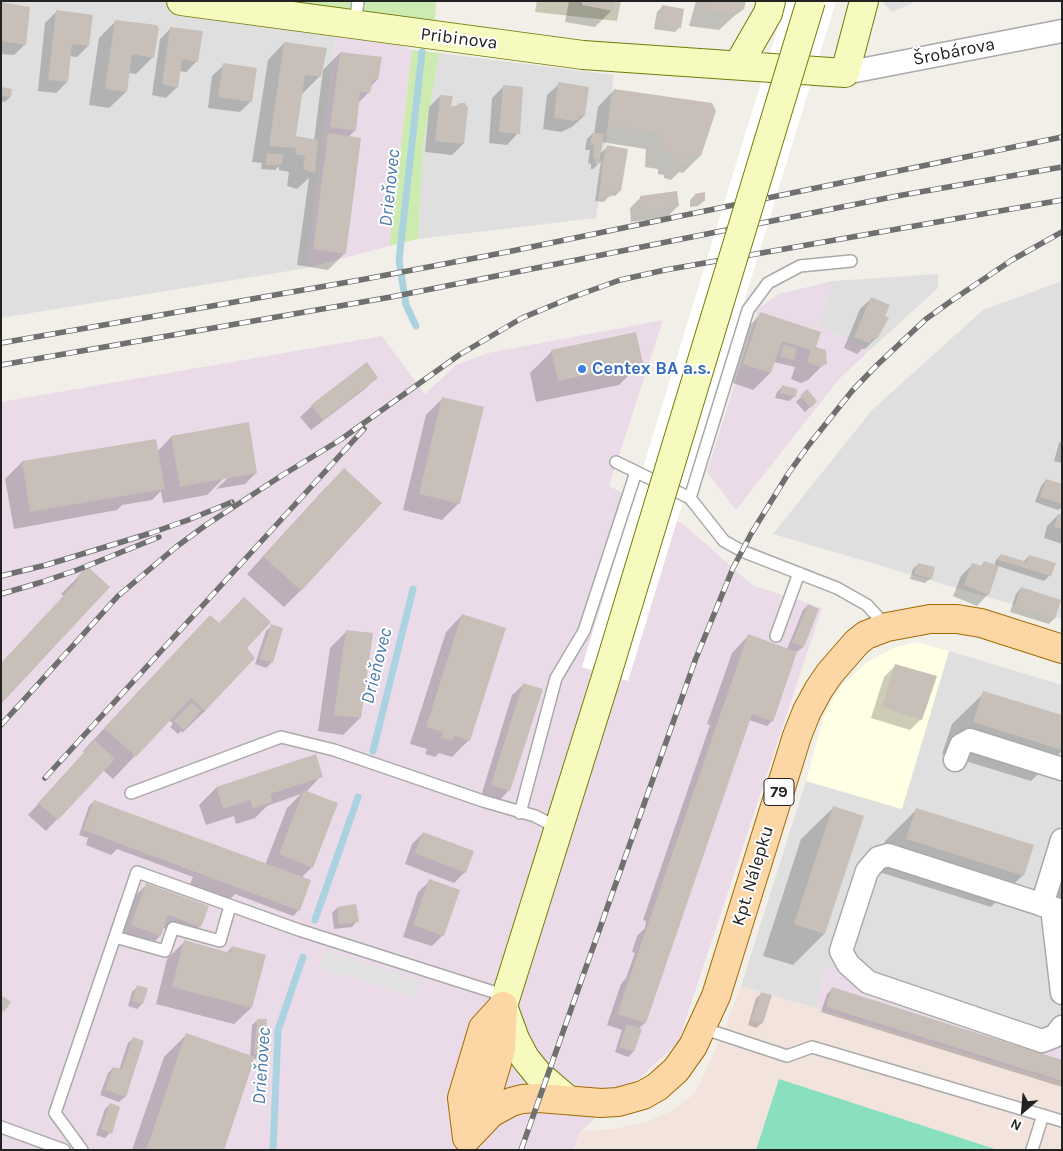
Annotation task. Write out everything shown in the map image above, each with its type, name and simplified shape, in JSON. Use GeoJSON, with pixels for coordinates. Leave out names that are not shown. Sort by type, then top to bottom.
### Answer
{"type":"FeatureCollection","features":[{"type":"Feature","properties":{"kind":"main road","name":"Kpt. Nálepku"},"geometry":{"type":"LineString","coordinates":[[465,1144],[490,1113],[511,1102],[539,1098],[601,1103],[632,1099],[657,1087],[676,1070],[693,1046],[716,996],[797,736],[807,711],[830,673],[857,642],[866,635],[887,627],[930,620],[957,619],[981,623],[1062,649]]}},
{"type":"Feature","properties":{"kind":"main road"},"geometry":{"type":"LineString","coordinates":[[465,1144],[488,1093],[501,1049],[504,1001]]}},
{"type":"Feature","properties":{"kind":"street","name":"Pribinova"},"geometry":{"type":"LineString","coordinates":[[181,1],[338,21],[356,13],[583,55],[845,73]]}},
{"type":"Feature","properties":{"kind":"street"},"geometry":{"type":"LineString","coordinates":[[738,65],[768,13],[771,1]]}},
{"type":"Feature","properties":{"kind":"street"},"geometry":{"type":"LineString","coordinates":[[568,1100],[538,1074],[525,1058],[515,1039],[504,1001],[607,674],[811,1]]}},
{"type":"Feature","properties":{"kind":"street"},"geometry":{"type":"LineString","coordinates":[[845,73],[864,1]]}},
{"type":"Feature","properties":{"kind":"street","name":"Šrobárova"},"geometry":{"type":"LineString","coordinates":[[845,73],[1062,31]]}},
{"type":"Feature","properties":{"kind":"street"},"geometry":{"type":"LineString","coordinates":[[955,760],[961,745],[970,740],[1062,769]]}},
{"type":"Feature","properties":{"kind":"street"},"geometry":{"type":"LineString","coordinates":[[1062,840],[1052,908],[1062,993]]}},
{"type":"Feature","properties":{"kind":"street"},"geometry":{"type":"LineString","coordinates":[[1052,908],[888,855],[878,858],[867,870],[841,951],[848,964],[868,982],[1042,1041],[1056,1036],[1062,1027]]}},
{"type":"Feature","properties":{"kind":"lane"},"geometry":{"type":"LineString","coordinates":[[690,498],[748,310],[768,283],[800,266],[851,261]]}},
{"type":"Feature","properties":{"kind":"lane"},"geometry":{"type":"LineString","coordinates":[[616,462],[690,498],[724,541],[742,552],[837,588],[866,605],[887,627]]}},
{"type":"Feature","properties":{"kind":"lane"},"geometry":{"type":"LineString","coordinates":[[520,813],[556,678],[584,631],[636,472]]}},
{"type":"Feature","properties":{"kind":"lane"},"geometry":{"type":"LineString","coordinates":[[776,636],[799,573]]}},
{"type":"Feature","properties":{"kind":"lane"},"geometry":{"type":"LineString","coordinates":[[131,793],[281,737],[334,750],[520,813],[535,816],[558,828]]}},
{"type":"Feature","properties":{"kind":"lane"},"geometry":{"type":"LineString","coordinates":[[82,1150],[55,1113],[137,872],[504,1001]]}},
{"type":"Feature","properties":{"kind":"lane"},"geometry":{"type":"LineString","coordinates":[[115,937],[166,951],[173,928],[220,941],[230,906]]}},
{"type":"Feature","properties":{"kind":"lane"},"geometry":{"type":"LineString","coordinates":[[702,1028],[787,1056],[812,1047],[1062,1121]]}},
{"type":"Feature","properties":{"kind":"lane"},"geometry":{"type":"LineString","coordinates":[[1032,1150],[1043,1115]]}},
{"type":"Feature","properties":{"kind":"lane"},"geometry":{"type":"LineString","coordinates":[[1,1127],[35,1145],[64,1150]]}},
{"type":"Feature","properties":{"kind":"shaded area"},"geometry":{"type":"Polygon","coordinates":[[[1,1],[181,1],[338,21],[307,268],[1,318],[1,1]]]}},
{"type":"Feature","properties":{"kind":"shaded area"},"geometry":{"type":"Polygon","coordinates":[[[537,1],[621,1],[617,21],[535,12],[537,1]]]}},
{"type":"Feature","properties":{"kind":"shaded area"},"geometry":{"type":"Polygon","coordinates":[[[882,1],[917,1],[892,12],[882,1]]]}},
{"type":"Feature","properties":{"kind":"shaded area"},"geometry":{"type":"Polygon","coordinates":[[[338,21],[355,26],[412,50],[389,246],[307,268],[338,21]]]}},
{"type":"Feature","properties":{"kind":"shaded area"},"geometry":{"type":"Polygon","coordinates":[[[439,53],[614,75],[596,218],[418,239],[423,147],[439,53]]]}},
{"type":"Feature","properties":{"kind":"shaded area"},"geometry":{"type":"Polygon","coordinates":[[[938,274],[938,288],[870,350],[818,326],[833,281],[938,274]]]}},
{"type":"Feature","properties":{"kind":"shaded area"},"geometry":{"type":"Polygon","coordinates":[[[833,281],[818,326],[870,350],[839,379],[736,510],[707,472],[758,309],[778,294],[833,281]]]}},
{"type":"Feature","properties":{"kind":"shaded area"},"geometry":{"type":"Polygon","coordinates":[[[1062,281],[1062,619],[773,534],[872,410],[983,310],[1062,281]]]}},
{"type":"Feature","properties":{"kind":"shaded area"},"geometry":{"type":"Polygon","coordinates":[[[663,320],[609,486],[683,524],[752,585],[822,608],[678,1043],[580,1132],[574,1150],[1,1150],[1,402],[382,336],[425,394],[456,365],[488,353],[663,320]]]}},
{"type":"Feature","properties":{"kind":"shaded area"},"geometry":{"type":"Polygon","coordinates":[[[917,642],[949,651],[902,809],[806,781],[824,716],[839,688],[866,663],[893,648],[917,642]]]}},
{"type":"Feature","properties":{"kind":"shaded area"},"geometry":{"type":"Polygon","coordinates":[[[949,651],[1062,685],[1062,1037],[826,967],[815,1008],[741,986],[806,781],[902,809],[949,651]]]}},
{"type":"Feature","properties":{"kind":"shaded area"},"geometry":{"type":"Polygon","coordinates":[[[325,950],[420,981],[415,998],[319,967],[325,950]]]}},
{"type":"Feature","properties":{"kind":"shaded area"},"geometry":{"type":"Polygon","coordinates":[[[826,966],[1062,1037],[1062,1083],[815,1008],[826,966]]]}},
{"type":"Feature","properties":{"kind":"shaded area"},"geometry":{"type":"Polygon","coordinates":[[[741,986],[1062,1083],[1062,1150],[575,1150],[580,1132],[614,1129],[646,1122],[671,1111],[690,1097],[698,1088],[725,1028],[741,986]]]}},
{"type":"Feature","properties":{"kind":"green space"},"geometry":{"type":"Polygon","coordinates":[[[278,1],[436,1],[435,22],[278,1]]]}},
{"type":"Feature","properties":{"kind":"green space"},"geometry":{"type":"Polygon","coordinates":[[[412,50],[439,53],[423,147],[418,239],[389,246],[412,50]]]}},
{"type":"Feature","properties":{"kind":"green space"},"geometry":{"type":"Polygon","coordinates":[[[779,1079],[998,1150],[756,1150],[779,1079]]]}},
{"type":"Feature","properties":{"kind":"pier"},"geometry":{"type":"Polygon","coordinates":[[[786,1],[836,1],[628,681],[582,667],[786,1]]]}},
{"type":"Feature","properties":{"kind":"building"},"geometry":{"type":"Polygon","coordinates":[[[582,1],[615,1],[613,11],[582,5],[582,1]]]}},
{"type":"Feature","properties":{"kind":"building"},"geometry":{"type":"Polygon","coordinates":[[[707,1],[746,1],[744,9],[737,14],[705,9],[707,1]]]}},
{"type":"Feature","properties":{"kind":"building"},"geometry":{"type":"Polygon","coordinates":[[[1,2],[30,7],[26,45],[1,41],[1,2]]]}},
{"type":"Feature","properties":{"kind":"building"},"geometry":{"type":"Polygon","coordinates":[[[662,5],[684,9],[681,28],[658,24],[662,5]]]}},
{"type":"Feature","properties":{"kind":"building"},"geometry":{"type":"Polygon","coordinates":[[[56,10],[93,15],[89,46],[72,44],[68,82],[48,80],[56,10]]]}},
{"type":"Feature","properties":{"kind":"building"},"geometry":{"type":"Polygon","coordinates":[[[115,20],[157,25],[159,28],[154,58],[132,54],[127,92],[105,89],[115,20]]]}},
{"type":"Feature","properties":{"kind":"building"},"geometry":{"type":"Polygon","coordinates":[[[170,27],[203,31],[198,62],[182,59],[178,88],[162,84],[170,27]]]}},
{"type":"Feature","properties":{"kind":"building"},"geometry":{"type":"Polygon","coordinates":[[[284,42],[327,48],[321,77],[305,75],[296,136],[318,140],[315,173],[303,169],[305,156],[295,154],[296,148],[269,146],[284,42]]]}},
{"type":"Feature","properties":{"kind":"building"},"geometry":{"type":"Polygon","coordinates":[[[340,52],[382,57],[378,80],[373,79],[370,93],[360,92],[356,131],[330,127],[340,52]]]}},
{"type":"Feature","properties":{"kind":"building"},"geometry":{"type":"Polygon","coordinates":[[[223,63],[257,68],[252,102],[218,97],[223,63]]]}},
{"type":"Feature","properties":{"kind":"building"},"geometry":{"type":"Polygon","coordinates":[[[558,82],[589,87],[585,116],[579,116],[579,120],[554,118],[558,82]]]}},
{"type":"Feature","properties":{"kind":"building"},"geometry":{"type":"Polygon","coordinates":[[[503,85],[523,87],[520,134],[499,132],[503,85]]]}},
{"type":"Feature","properties":{"kind":"building"},"geometry":{"type":"Polygon","coordinates":[[[1,87],[12,89],[11,97],[1,96],[1,87]]]}},
{"type":"Feature","properties":{"kind":"building"},"geometry":{"type":"Polygon","coordinates":[[[614,89],[712,103],[716,111],[701,156],[691,155],[689,163],[680,162],[681,158],[674,157],[675,153],[661,150],[663,133],[609,125],[614,89]]]}},
{"type":"Feature","properties":{"kind":"building"},"geometry":{"type":"Polygon","coordinates":[[[440,95],[453,96],[451,106],[465,103],[468,108],[464,144],[435,141],[440,95]]]}},
{"type":"Feature","properties":{"kind":"building"},"geometry":{"type":"Polygon","coordinates":[[[328,133],[361,138],[346,254],[313,249],[328,133]]]}},
{"type":"Feature","properties":{"kind":"building"},"geometry":{"type":"Polygon","coordinates":[[[592,133],[604,134],[599,164],[595,164],[596,159],[593,158],[594,145],[590,145],[592,133]]]}},
{"type":"Feature","properties":{"kind":"building"},"geometry":{"type":"Polygon","coordinates":[[[607,145],[628,149],[621,191],[612,190],[611,197],[599,196],[607,145]]]}},
{"type":"Feature","properties":{"kind":"building"},"geometry":{"type":"Polygon","coordinates":[[[267,153],[283,155],[282,165],[266,165],[267,153]]]}},
{"type":"Feature","properties":{"kind":"building"},"geometry":{"type":"Polygon","coordinates":[[[677,191],[679,206],[642,211],[640,196],[677,191]]]}},
{"type":"Feature","properties":{"kind":"building"},"geometry":{"type":"Polygon","coordinates":[[[705,192],[705,201],[695,203],[695,194],[705,192]]]}},
{"type":"Feature","properties":{"kind":"building"},"geometry":{"type":"Polygon","coordinates":[[[871,297],[890,305],[885,316],[889,318],[877,339],[873,338],[869,343],[854,337],[871,297]]]}},
{"type":"Feature","properties":{"kind":"building"},"geometry":{"type":"Polygon","coordinates":[[[760,312],[821,332],[816,347],[826,350],[827,364],[819,367],[807,362],[811,350],[782,341],[771,373],[743,364],[760,312]]]}},
{"type":"Feature","properties":{"kind":"building"},"geometry":{"type":"Polygon","coordinates":[[[636,332],[643,363],[558,381],[551,350],[636,332]]]}},
{"type":"Feature","properties":{"kind":"building"},"geometry":{"type":"Polygon","coordinates":[[[784,345],[797,348],[794,360],[780,357],[784,345]]]}},
{"type":"Feature","properties":{"kind":"building"},"geometry":{"type":"Polygon","coordinates":[[[367,362],[378,378],[323,420],[311,405],[367,362]]]}},
{"type":"Feature","properties":{"kind":"building"},"geometry":{"type":"Polygon","coordinates":[[[782,385],[797,389],[796,397],[780,393],[782,385]]]}},
{"type":"Feature","properties":{"kind":"building"},"geometry":{"type":"Polygon","coordinates":[[[807,389],[817,401],[811,408],[800,396],[807,389]]]}},
{"type":"Feature","properties":{"kind":"building"},"geometry":{"type":"Polygon","coordinates":[[[442,397],[484,407],[460,504],[419,494],[442,397]]]}},
{"type":"Feature","properties":{"kind":"building"},"geometry":{"type":"Polygon","coordinates":[[[249,422],[257,473],[180,487],[171,436],[249,422]]]}},
{"type":"Feature","properties":{"kind":"building"},"geometry":{"type":"Polygon","coordinates":[[[156,439],[165,489],[30,512],[22,461],[156,439]]]}},
{"type":"Feature","properties":{"kind":"building"},"geometry":{"type":"Polygon","coordinates":[[[344,468],[382,503],[301,591],[263,556],[344,468]]]}},
{"type":"Feature","properties":{"kind":"building"},"geometry":{"type":"Polygon","coordinates":[[[1046,479],[1062,484],[1062,504],[1040,497],[1046,479]]]}},
{"type":"Feature","properties":{"kind":"building"},"geometry":{"type":"Polygon","coordinates":[[[1058,514],[1062,515],[1062,529],[1054,527],[1058,514]]]}},
{"type":"Feature","properties":{"kind":"building"},"geometry":{"type":"Polygon","coordinates":[[[1001,554],[1027,562],[1029,555],[1056,563],[1051,576],[998,560],[1001,554]]]}},
{"type":"Feature","properties":{"kind":"building"},"geometry":{"type":"Polygon","coordinates":[[[984,561],[999,566],[989,595],[964,585],[972,563],[982,566],[984,561]]]}},
{"type":"Feature","properties":{"kind":"building"},"geometry":{"type":"Polygon","coordinates":[[[918,563],[935,567],[932,579],[914,574],[918,563]]]}},
{"type":"Feature","properties":{"kind":"building"},"geometry":{"type":"Polygon","coordinates":[[[87,566],[110,587],[1,704],[1,663],[79,579],[77,577],[87,566]]]}},
{"type":"Feature","properties":{"kind":"building"},"geometry":{"type":"Polygon","coordinates":[[[1021,587],[1061,600],[1055,619],[1015,606],[1021,587]]]}},
{"type":"Feature","properties":{"kind":"building"},"geometry":{"type":"Polygon","coordinates":[[[244,597],[271,622],[247,648],[255,658],[205,711],[191,698],[136,757],[104,728],[210,615],[219,623],[244,597]]]}},
{"type":"Feature","properties":{"kind":"building"},"geometry":{"type":"Polygon","coordinates":[[[808,604],[819,609],[804,647],[792,643],[808,604]]]}},
{"type":"Feature","properties":{"kind":"building"},"geometry":{"type":"Polygon","coordinates":[[[462,614],[506,628],[470,741],[454,736],[453,741],[441,738],[443,732],[426,727],[462,614]]]}},
{"type":"Feature","properties":{"kind":"building"},"geometry":{"type":"Polygon","coordinates":[[[271,624],[283,628],[273,663],[260,659],[271,624]]]}},
{"type":"Feature","properties":{"kind":"building"},"geometry":{"type":"Polygon","coordinates":[[[346,630],[373,633],[361,718],[334,715],[346,630]]]}},
{"type":"Feature","properties":{"kind":"building"},"geometry":{"type":"Polygon","coordinates":[[[748,634],[797,652],[773,722],[752,714],[646,1023],[617,1014],[748,634]]]}},
{"type":"Feature","properties":{"kind":"building"},"geometry":{"type":"Polygon","coordinates":[[[895,664],[937,676],[922,720],[882,707],[895,664]]]}},
{"type":"Feature","properties":{"kind":"building"},"geometry":{"type":"Polygon","coordinates":[[[523,683],[543,689],[510,791],[491,785],[523,683]]]}},
{"type":"Feature","properties":{"kind":"building"},"geometry":{"type":"Polygon","coordinates":[[[983,691],[1062,715],[1062,750],[973,722],[983,691]]]}},
{"type":"Feature","properties":{"kind":"building"},"geometry":{"type":"Polygon","coordinates":[[[192,702],[201,711],[184,730],[174,721],[192,702]]]}},
{"type":"Feature","properties":{"kind":"building"},"geometry":{"type":"Polygon","coordinates":[[[95,740],[115,759],[58,820],[38,803],[95,740]]]}},
{"type":"Feature","properties":{"kind":"building"},"geometry":{"type":"Polygon","coordinates":[[[316,754],[323,777],[270,794],[273,802],[253,808],[250,800],[223,809],[216,787],[316,754]]]}},
{"type":"Feature","properties":{"kind":"building"},"geometry":{"type":"Polygon","coordinates":[[[304,790],[338,803],[313,868],[279,854],[304,790]]]}},
{"type":"Feature","properties":{"kind":"building"},"geometry":{"type":"Polygon","coordinates":[[[94,800],[311,880],[300,911],[83,830],[94,800]]]}},
{"type":"Feature","properties":{"kind":"building"},"geometry":{"type":"Polygon","coordinates":[[[833,806],[864,816],[825,934],[794,924],[833,806]]]}},
{"type":"Feature","properties":{"kind":"building"},"geometry":{"type":"Polygon","coordinates":[[[916,808],[1034,845],[1024,876],[906,839],[916,808]]]}},
{"type":"Feature","properties":{"kind":"building"},"geometry":{"type":"Polygon","coordinates":[[[423,832],[474,851],[466,873],[415,853],[423,832]]]}},
{"type":"Feature","properties":{"kind":"building"},"geometry":{"type":"Polygon","coordinates":[[[429,879],[460,890],[444,936],[413,925],[429,879]]]}},
{"type":"Feature","properties":{"kind":"building"},"geometry":{"type":"Polygon","coordinates":[[[146,883],[209,906],[201,927],[168,915],[161,936],[131,925],[146,883]]]}},
{"type":"Feature","properties":{"kind":"building"},"geometry":{"type":"Polygon","coordinates":[[[356,904],[359,922],[339,924],[337,907],[356,904]]]}},
{"type":"Feature","properties":{"kind":"building"},"geometry":{"type":"Polygon","coordinates":[[[184,940],[230,953],[232,946],[266,955],[252,1008],[172,987],[184,940]]]}},
{"type":"Feature","properties":{"kind":"building"},"geometry":{"type":"Polygon","coordinates":[[[137,985],[148,988],[143,1004],[132,1001],[137,985]]]}},
{"type":"Feature","properties":{"kind":"building"},"geometry":{"type":"Polygon","coordinates":[[[832,987],[1062,1060],[1062,1081],[826,1007],[832,987]]]}},
{"type":"Feature","properties":{"kind":"building"},"geometry":{"type":"Polygon","coordinates":[[[761,992],[772,995],[763,1023],[752,1020],[761,992]]]}},
{"type":"Feature","properties":{"kind":"building"},"geometry":{"type":"Polygon","coordinates":[[[1,995],[11,1002],[4,1012],[1,1010],[1,995]]]}},
{"type":"Feature","properties":{"kind":"building"},"geometry":{"type":"Polygon","coordinates":[[[257,1019],[267,1019],[264,1055],[254,1054],[257,1019]]]}},
{"type":"Feature","properties":{"kind":"building"},"geometry":{"type":"Polygon","coordinates":[[[627,1024],[642,1029],[634,1052],[619,1047],[627,1024]]]}},
{"type":"Feature","properties":{"kind":"building"},"geometry":{"type":"Polygon","coordinates":[[[186,1033],[255,1057],[224,1150],[146,1150],[186,1033]]]}},
{"type":"Feature","properties":{"kind":"building"},"geometry":{"type":"Polygon","coordinates":[[[133,1037],[144,1041],[126,1097],[105,1090],[113,1067],[122,1069],[133,1037]]]}},
{"type":"Feature","properties":{"kind":"building"},"geometry":{"type":"Polygon","coordinates":[[[110,1103],[120,1107],[112,1134],[101,1129],[110,1103]]]}},
{"type":"Feature","properties":{"kind":"waterway","name":"Drieňovec"},"geometry":{"type":"LineString","coordinates":[[416,326],[406,305],[399,260],[422,52]]}},
{"type":"Feature","properties":{"kind":"waterway","name":"Drieňovec"},"geometry":{"type":"LineString","coordinates":[[373,751],[413,589]]}},
{"type":"Feature","properties":{"kind":"waterway","name":"Drieňovec"},"geometry":{"type":"LineString","coordinates":[[315,920],[358,797]]}},
{"type":"Feature","properties":{"kind":"waterway","name":"Drieňovec"},"geometry":{"type":"LineString","coordinates":[[273,1150],[278,1030],[303,957]]}},
{"type":"Feature","properties":{"kind":"railway"},"geometry":{"type":"LineString","coordinates":[[1,343],[360,280],[507,252],[1062,137]]}},
{"type":"Feature","properties":{"kind":"railway"},"geometry":{"type":"LineString","coordinates":[[1,365],[391,297],[897,196],[1062,167]]}},
{"type":"Feature","properties":{"kind":"railway"},"geometry":{"type":"LineString","coordinates":[[1,725],[118,596],[176,547],[281,476],[340,440],[459,355],[522,318],[620,280],[665,270],[1062,200]]}},
{"type":"Feature","properties":{"kind":"railway"},"geometry":{"type":"LineString","coordinates":[[521,1150],[696,658],[733,568],[751,534],[788,474],[808,446],[852,391],[876,366],[926,319],[1012,260],[1062,232]]}},
{"type":"Feature","properties":{"kind":"railway"},"geometry":{"type":"LineString","coordinates":[[45,778],[364,429]]}},
{"type":"Feature","properties":{"kind":"railway"},"geometry":{"type":"LineString","coordinates":[[1,576],[46,565],[151,533],[232,502]]}},
{"type":"Feature","properties":{"kind":"railway"},"geometry":{"type":"LineString","coordinates":[[1,594],[77,570],[159,537]]}},
{"type":"Feature","properties":{"kind":"place","name":"Centex BA a.s."},"geometry":{"type":"Point","coordinates":[582,369]}}]}
